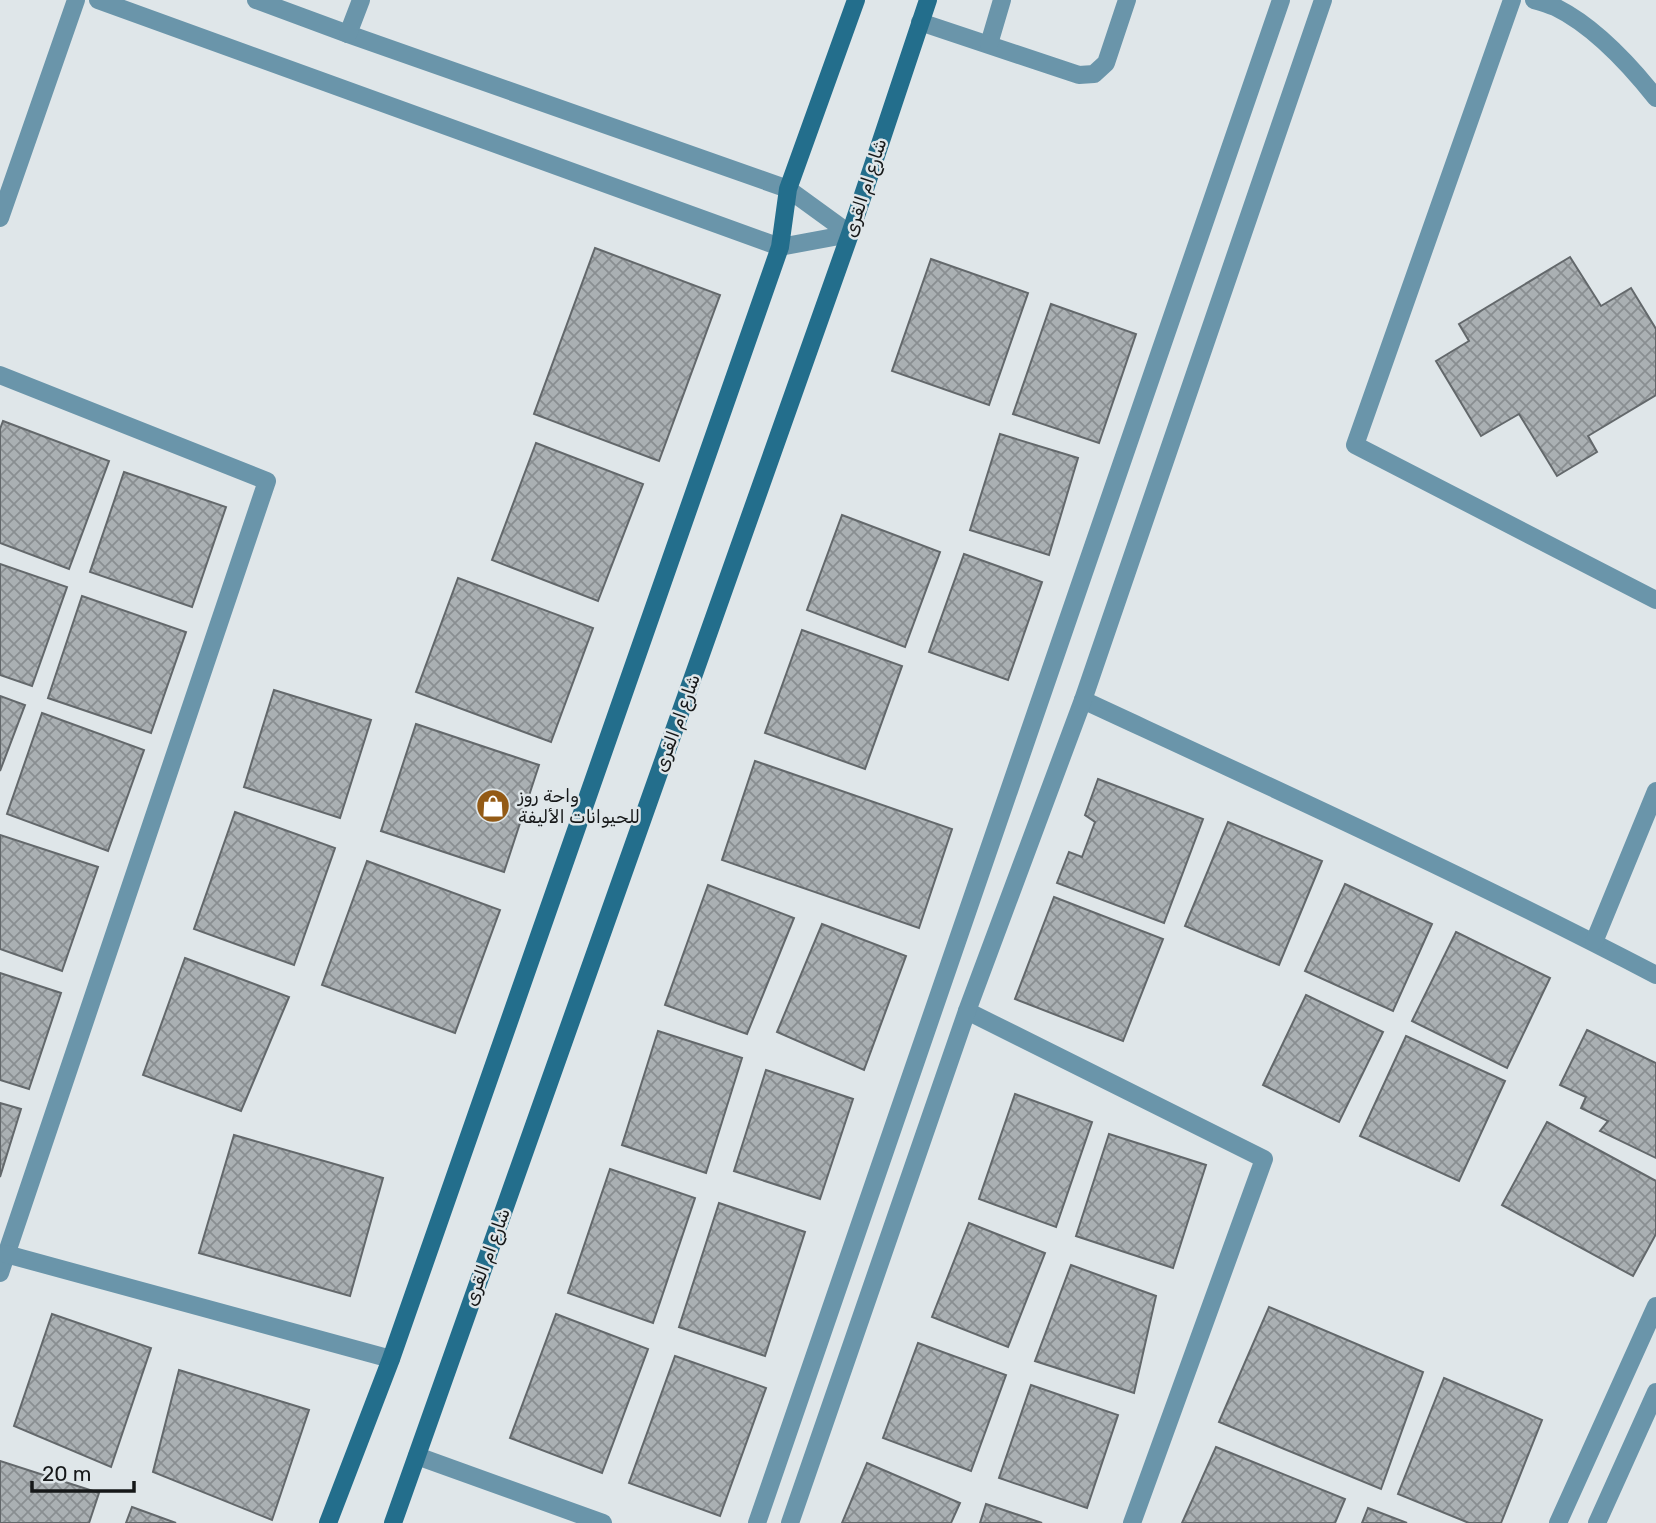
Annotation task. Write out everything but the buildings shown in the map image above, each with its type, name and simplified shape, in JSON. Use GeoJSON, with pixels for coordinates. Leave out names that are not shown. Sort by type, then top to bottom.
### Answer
{"type":"FeatureCollection","features":[{"type":"Feature","properties":{"kind":"main road"},"geometry":{"type":"LineString","coordinates":[[328,1523],[391,1359],[780,247],[788,189],[856,0]]}},
{"type":"Feature","properties":{"kind":"main road","name":"شارع ام القرى"},"geometry":{"type":"LineString","coordinates":[[393,1523],[850,234],[928,0]]}},
{"type":"Feature","properties":{"kind":"street"},"geometry":{"type":"LineString","coordinates":[[0,218],[76,0]]}},
{"type":"Feature","properties":{"kind":"street"},"geometry":{"type":"LineString","coordinates":[[98,0],[780,247],[850,234]]}},
{"type":"Feature","properties":{"kind":"street"},"geometry":{"type":"LineString","coordinates":[[256,0],[788,189],[850,234]]}},
{"type":"Feature","properties":{"kind":"street"},"geometry":{"type":"LineString","coordinates":[[348,34],[361,0]]}},
{"type":"Feature","properties":{"kind":"street"},"geometry":{"type":"LineString","coordinates":[[989,44],[1002,0]]}},
{"type":"Feature","properties":{"kind":"street"},"geometry":{"type":"LineString","coordinates":[[920,22],[1079,75],[1094,74],[1106,63],[1127,0]]}},
{"type":"Feature","properties":{"kind":"street"},"geometry":{"type":"LineString","coordinates":[[757,1523],[1281,0]]}},
{"type":"Feature","properties":{"kind":"street"},"geometry":{"type":"LineString","coordinates":[[790,1523],[967,1011],[1083,700],[1323,0]]}},
{"type":"Feature","properties":{"kind":"street"},"geometry":{"type":"LineString","coordinates":[[1512,0],[1355,445],[1656,600]]}},
{"type":"Feature","properties":{"kind":"street"},"geometry":{"type":"LineString","coordinates":[[1534,0],[1554,7],[1596,33],[1638,74],[1656,98]]}},
{"type":"Feature","properties":{"kind":"street"},"geometry":{"type":"LineString","coordinates":[[0,375],[267,481],[0,1273]]}},
{"type":"Feature","properties":{"kind":"street"},"geometry":{"type":"LineString","coordinates":[[1083,700],[1383,838],[1656,975]]}},
{"type":"Feature","properties":{"kind":"street"},"geometry":{"type":"LineString","coordinates":[[1594,942],[1656,791]]}},
{"type":"Feature","properties":{"kind":"street"},"geometry":{"type":"LineString","coordinates":[[967,1011],[1264,1159],[1132,1523]]}},
{"type":"Feature","properties":{"kind":"street"},"geometry":{"type":"LineString","coordinates":[[6,1254],[391,1359]]}},
{"type":"Feature","properties":{"kind":"street"},"geometry":{"type":"LineString","coordinates":[[1558,1523],[1656,1306]]}},
{"type":"Feature","properties":{"kind":"street"},"geometry":{"type":"LineString","coordinates":[[1597,1523],[1656,1392]]}},
{"type":"Feature","properties":{"kind":"street"},"geometry":{"type":"LineString","coordinates":[[417,1456],[603,1523]]}},
{"type":"Feature","properties":{"kind":"place","name":"واحة روز للحيوانات الأليفة"},"geometry":{"type":"Point","coordinates":[493,806]}}]}
